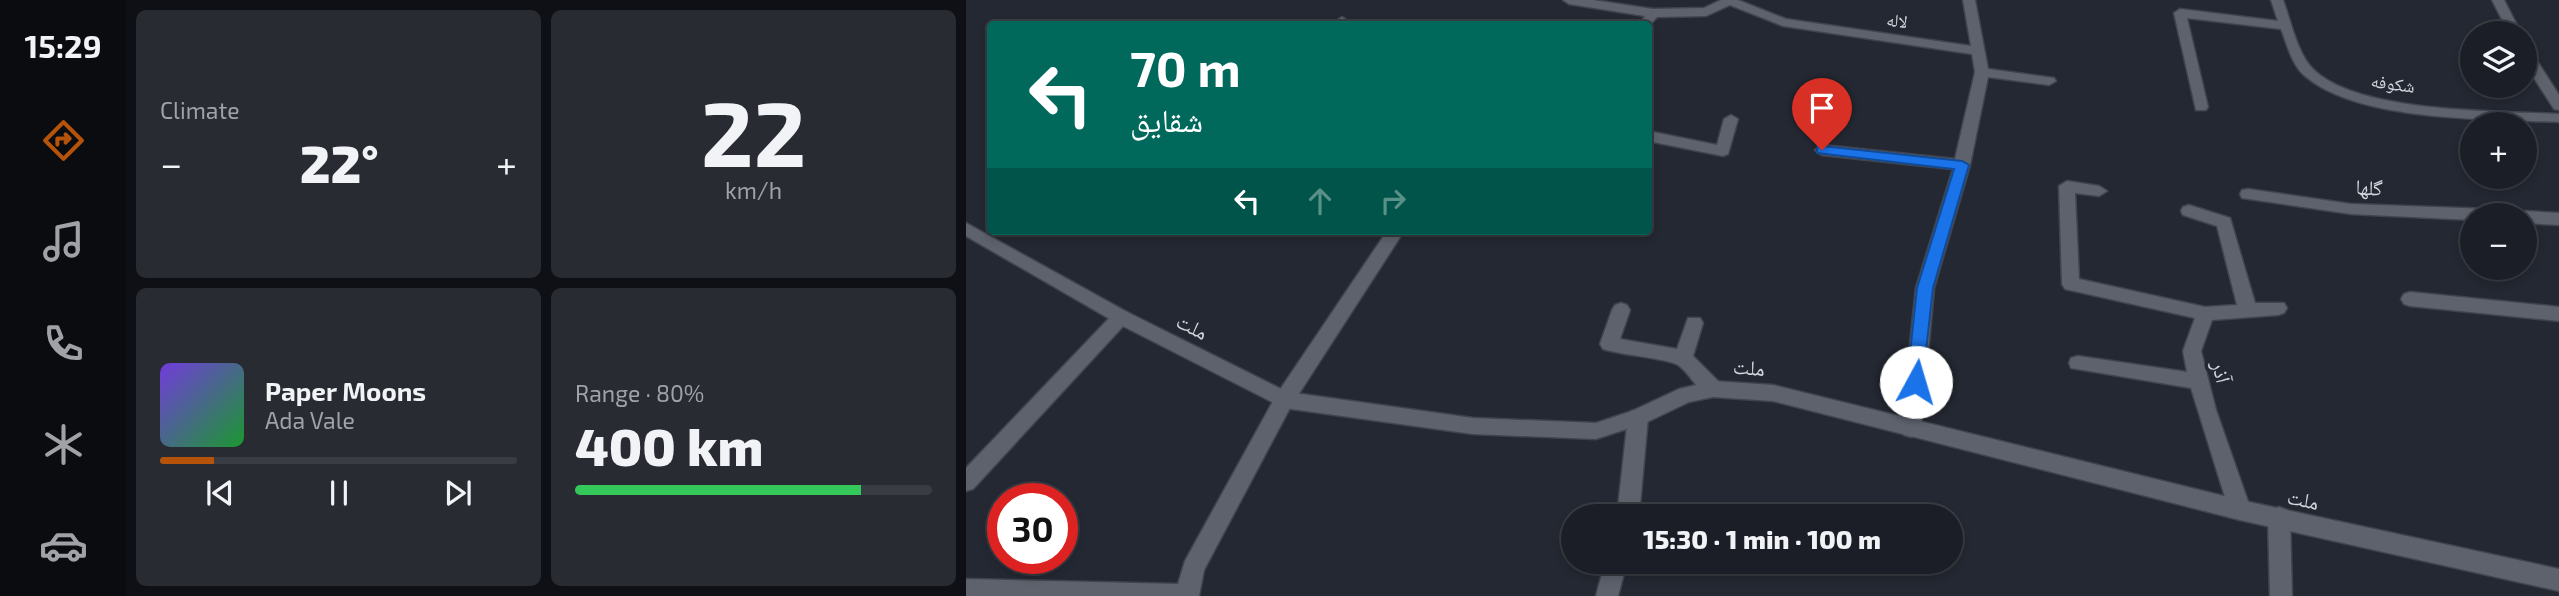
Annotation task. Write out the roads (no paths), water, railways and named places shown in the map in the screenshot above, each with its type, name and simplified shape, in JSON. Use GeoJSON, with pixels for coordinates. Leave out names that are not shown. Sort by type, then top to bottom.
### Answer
{"type":"FeatureCollection","features":[{"type":"Feature","properties":{"kind":"street"},"geometry":{"type":"LineString","coordinates":[[1569,0],[1650,19],[1706,12],[1731,1]]}},
{"type":"Feature","properties":{"kind":"street"},"geometry":{"type":"LineString","coordinates":[[1911,429],[1925,288],[1962,165],[1982,72],[1969,0]]}},
{"type":"Feature","properties":{"kind":"street","name":"شکوفه"},"geometry":{"type":"LineString","coordinates":[[2277,0],[2306,72],[2330,89],[2369,102],[2465,113],[2559,118]]}},
{"type":"Feature","properties":{"kind":"street"},"geometry":{"type":"LineString","coordinates":[[2498,0],[2509,21]]}},
{"type":"Feature","properties":{"kind":"street","name":"لاله"},"geometry":{"type":"LineString","coordinates":[[1731,1],[1783,22],[1978,51]]}},
{"type":"Feature","properties":{"kind":"street"},"geometry":{"type":"LineString","coordinates":[[2202,107],[2180,13],[2287,26]]}},
{"type":"Feature","properties":{"kind":"street"},"geometry":{"type":"LineString","coordinates":[[1982,72],[2049,81]]}},
{"type":"Feature","properties":{"kind":"street"},"geometry":{"type":"LineString","coordinates":[[2537,72],[2559,106]]}},
{"type":"Feature","properties":{"kind":"street"},"geometry":{"type":"LineString","coordinates":[[1652,137],[1723,151],[1731,119]]}},
{"type":"Feature","properties":{"kind":"street"},"geometry":{"type":"LineString","coordinates":[[1822,150],[1962,165]]}},
{"type":"Feature","properties":{"kind":"street"},"geometry":{"type":"LineString","coordinates":[[2099,191],[2067,186],[2071,284],[2205,314],[2278,308]]}},
{"type":"Feature","properties":{"kind":"street","name":"گلها"},"geometry":{"type":"LineString","coordinates":[[2248,194],[2351,209],[2460,214]]}},
{"type":"Feature","properties":{"kind":"street"},"geometry":{"type":"LineString","coordinates":[[2189,211],[2224,222],[2248,311]]}},
{"type":"Feature","properties":{"kind":"street"},"geometry":{"type":"LineString","coordinates":[[2537,218],[2559,219]]}},
{"type":"Feature","properties":{"kind":"street","name":"ملت"},"geometry":{"type":"LineString","coordinates":[[966,229],[1121,317],[1284,400],[1473,426],[1596,431],[1638,417],[1686,395],[1713,389],[1773,393],[2240,510],[2559,580]]}},
{"type":"Feature","properties":{"kind":"street"},"geometry":{"type":"LineString","coordinates":[[966,590],[1188,595],[1193,568],[1284,400],[1393,235]]}},
{"type":"Feature","properties":{"kind":"street"},"geometry":{"type":"LineString","coordinates":[[2410,299],[2559,314]]}},
{"type":"Feature","properties":{"kind":"street"},"geometry":{"type":"LineString","coordinates":[[1621,310],[1609,344],[1683,358],[1713,389]]}},
{"type":"Feature","properties":{"kind":"street","name":"آذر"},"geometry":{"type":"LineString","coordinates":[[2205,314],[2192,351],[2206,410],[2240,510]]}},
{"type":"Feature","properties":{"kind":"street"},"geometry":{"type":"LineString","coordinates":[[966,482],[1121,317]]}},
{"type":"Feature","properties":{"kind":"street"},"geometry":{"type":"LineString","coordinates":[[1683,358],[1694,323]]}},
{"type":"Feature","properties":{"kind":"street"},"geometry":{"type":"LineString","coordinates":[[2078,363],[2199,382]]}},
{"type":"Feature","properties":{"kind":"street"},"geometry":{"type":"LineString","coordinates":[[1629,504],[1638,417]]}},
{"type":"Feature","properties":{"kind":"street"},"geometry":{"type":"LineString","coordinates":[[2279,517],[2281,596]]}},
{"type":"Feature","properties":{"kind":"street"},"geometry":{"type":"LineString","coordinates":[[1606,596],[1612,574]]}}]}
